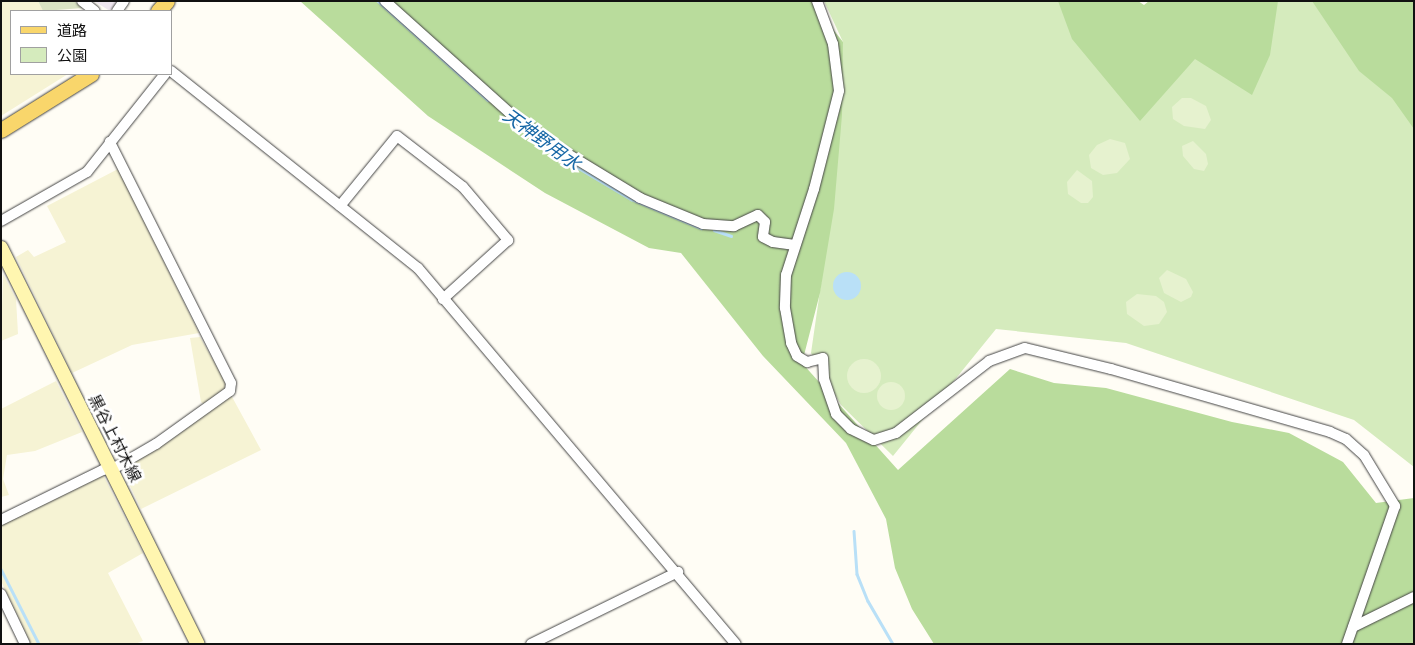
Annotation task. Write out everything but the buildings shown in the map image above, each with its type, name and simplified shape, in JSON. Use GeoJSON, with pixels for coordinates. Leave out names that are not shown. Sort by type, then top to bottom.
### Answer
{"type":"FeatureCollection","features":[{"type":"Feature","properties":{"kind":"main road"},"geometry":{"type":"LineString","coordinates":[[1,130],[89,75]]}},
{"type":"Feature","properties":{"kind":"main road","name":"黒谷上村木線"},"geometry":{"type":"LineString","coordinates":[[1,248],[198,644]]}},
{"type":"Feature","properties":{"kind":"street"},"geometry":{"type":"LineString","coordinates":[[82,1],[94,10]]}},
{"type":"Feature","properties":{"kind":"street"},"geometry":{"type":"LineString","coordinates":[[385,1],[510,113],[553,144],[640,198],[703,224],[734,226],[758,214],[765,222],[763,237],[773,242],[795,245]]}},
{"type":"Feature","properties":{"kind":"street"},"geometry":{"type":"LineString","coordinates":[[817,1],[833,44],[839,91],[814,189],[786,275],[785,308],[791,343],[797,356],[806,362],[823,358],[824,379],[836,414],[851,429],[874,440],[896,433],[989,361],[1024,348],[1111,369],[1330,432],[1346,439],[1364,455],[1395,506],[1347,644]]}},
{"type":"Feature","properties":{"kind":"street"},"geometry":{"type":"LineString","coordinates":[[172,72],[418,268],[678,572],[736,644]]}},
{"type":"Feature","properties":{"kind":"street"},"geometry":{"type":"LineString","coordinates":[[1,221],[87,172],[164,75]]}},
{"type":"Feature","properties":{"kind":"street"},"geometry":{"type":"LineString","coordinates":[[340,206],[397,136],[463,187],[508,240],[443,299]]}},
{"type":"Feature","properties":{"kind":"street"},"geometry":{"type":"LineString","coordinates":[[1,520],[111,468],[156,444],[230,391],[231,383],[110,142]]}},
{"type":"Feature","properties":{"kind":"street"},"geometry":{"type":"LineString","coordinates":[[531,644],[678,572]]}},
{"type":"Feature","properties":{"kind":"street"},"geometry":{"type":"LineString","coordinates":[[1,594],[25,644]]}},
{"type":"Feature","properties":{"kind":"street"},"geometry":{"type":"LineString","coordinates":[[1353,627],[1414,597]]}},
{"type":"Feature","properties":{"kind":"shaded area"},"geometry":{"type":"Polygon","coordinates":[[[1,1],[38,1],[42,10],[10,10],[10,75],[66,75],[1,116],[1,1]]]}},
{"type":"Feature","properties":{"kind":"shaded area"},"geometry":{"type":"Polygon","coordinates":[[[94,1],[118,1],[111,10],[94,1]]]}},
{"type":"Feature","properties":{"kind":"shaded area"},"geometry":{"type":"Polygon","coordinates":[[[118,169],[199,333],[132,345],[72,373],[16,257],[28,250],[34,257],[66,242],[47,206],[118,169]]]}},
{"type":"Feature","properties":{"kind":"shaded area"},"geometry":{"type":"Polygon","coordinates":[[[3,274],[16,299],[18,334],[1,341],[3,274]]]}},
{"type":"Feature","properties":{"kind":"shaded area"},"geometry":{"type":"Polygon","coordinates":[[[200,337],[226,383],[224,390],[205,405],[201,402],[190,338],[200,337]]]}},
{"type":"Feature","properties":{"kind":"shaded area"},"geometry":{"type":"Polygon","coordinates":[[[56,381],[82,432],[35,451],[7,455],[3,479],[9,495],[1,497],[1,409],[56,381]]]}},
{"type":"Feature","properties":{"kind":"shaded area"},"geometry":{"type":"Polygon","coordinates":[[[231,395],[261,450],[141,509],[122,469],[169,441],[231,395]]]}},
{"type":"Feature","properties":{"kind":"shaded area"},"geometry":{"type":"Polygon","coordinates":[[[103,475],[143,553],[108,573],[143,641],[135,644],[31,644],[1,581],[1,524],[103,475]]]}},
{"type":"Feature","properties":{"kind":"green space"},"geometry":{"type":"Polygon","coordinates":[[[38,1],[74,1],[83,8],[56,10],[42,10],[38,1]]]}},
{"type":"Feature","properties":{"kind":"green space"},"geometry":{"type":"Polygon","coordinates":[[[300,1],[811,1],[843,42],[842,115],[834,209],[820,293],[802,363],[898,470],[1010,369],[1054,383],[1106,388],[1232,422],[1289,433],[1343,462],[1376,503],[1414,498],[1414,644],[934,644],[912,609],[895,568],[886,519],[846,443],[763,356],[681,253],[649,248],[545,193],[428,116],[300,1]]]}},
{"type":"Feature","properties":{"kind":"green space"},"geometry":{"type":"Polygon","coordinates":[[[824,1],[1091,1],[1144,93],[1266,1],[1331,1],[1414,97],[1414,467],[1354,420],[1126,343],[996,329],[893,456],[841,405],[811,353],[823,270],[843,42],[824,1]]]}},
{"type":"Feature","properties":{"kind":"green space"},"geometry":{"type":"Polygon","coordinates":[[[1058,1],[1138,1],[1144,5],[1149,1],[1278,1],[1270,55],[1252,95],[1195,59],[1140,121],[1072,39],[1058,1]]]}},
{"type":"Feature","properties":{"kind":"green space"},"geometry":{"type":"Polygon","coordinates":[[[1312,1],[1414,1],[1414,129],[1392,98],[1359,71],[1312,1]]]}},
{"type":"Feature","properties":{"kind":"green space"},"geometry":{"type":"Polygon","coordinates":[[[1182,98],[1191,98],[1206,106],[1211,120],[1205,129],[1184,126],[1173,119],[1172,107],[1182,98]]]}},
{"type":"Feature","properties":{"kind":"green space"},"geometry":{"type":"Polygon","coordinates":[[[1110,139],[1125,143],[1130,159],[1117,173],[1103,175],[1091,168],[1089,155],[1097,145],[1110,139]]]}},
{"type":"Feature","properties":{"kind":"green space"},"geometry":{"type":"Polygon","coordinates":[[[1193,141],[1206,154],[1208,164],[1204,171],[1194,169],[1183,156],[1182,146],[1193,141]]]}},
{"type":"Feature","properties":{"kind":"green space"},"geometry":{"type":"Polygon","coordinates":[[[1077,170],[1092,181],[1093,197],[1088,203],[1081,203],[1068,194],[1067,182],[1077,170]]]}},
{"type":"Feature","properties":{"kind":"green space"},"geometry":{"type":"Polygon","coordinates":[[[1167,270],[1186,279],[1193,292],[1191,297],[1181,302],[1164,293],[1159,278],[1167,270]]]}},
{"type":"Feature","properties":{"kind":"green space"},"geometry":{"type":"Polygon","coordinates":[[[1137,294],[1156,296],[1164,302],[1167,312],[1159,324],[1144,326],[1127,314],[1126,302],[1137,294]]]}},
{"type":"Feature","properties":{"kind":"green space"},"geometry":{"type":"Polygon","coordinates":[[[864,359],[876,364],[881,376],[876,388],[864,393],[852,388],[847,376],[852,364],[864,359]]]}},
{"type":"Feature","properties":{"kind":"green space"},"geometry":{"type":"Polygon","coordinates":[[[891,382],[901,386],[905,396],[901,406],[891,410],[881,406],[877,396],[881,386],[891,382]]]}},
{"type":"Feature","properties":{"kind":"water"},"geometry":{"type":"Polygon","coordinates":[[[847,272],[857,276],[861,286],[857,296],[847,300],[837,296],[833,286],[837,276],[847,272]]]}},
{"type":"Feature","properties":{"kind":"waterway","name":"天神野用水"},"geometry":{"type":"LineString","coordinates":[[378,1],[488,100]]}},
{"type":"Feature","properties":{"kind":"waterway","name":"天神野用水"},"geometry":{"type":"LineString","coordinates":[[511,120],[572,164],[631,199],[701,228]]}},
{"type":"Feature","properties":{"kind":"waterway","name":"天神野用水"},"geometry":{"type":"LineString","coordinates":[[714,230],[731,236]]}},
{"type":"Feature","properties":{"kind":"waterway","name":"天神野用水"},"geometry":{"type":"LineString","coordinates":[[854,531],[857,574],[868,601],[893,644]]}},
{"type":"Feature","properties":{"kind":"waterway"},"geometry":{"type":"LineString","coordinates":[[1,569],[39,644]]}}]}
